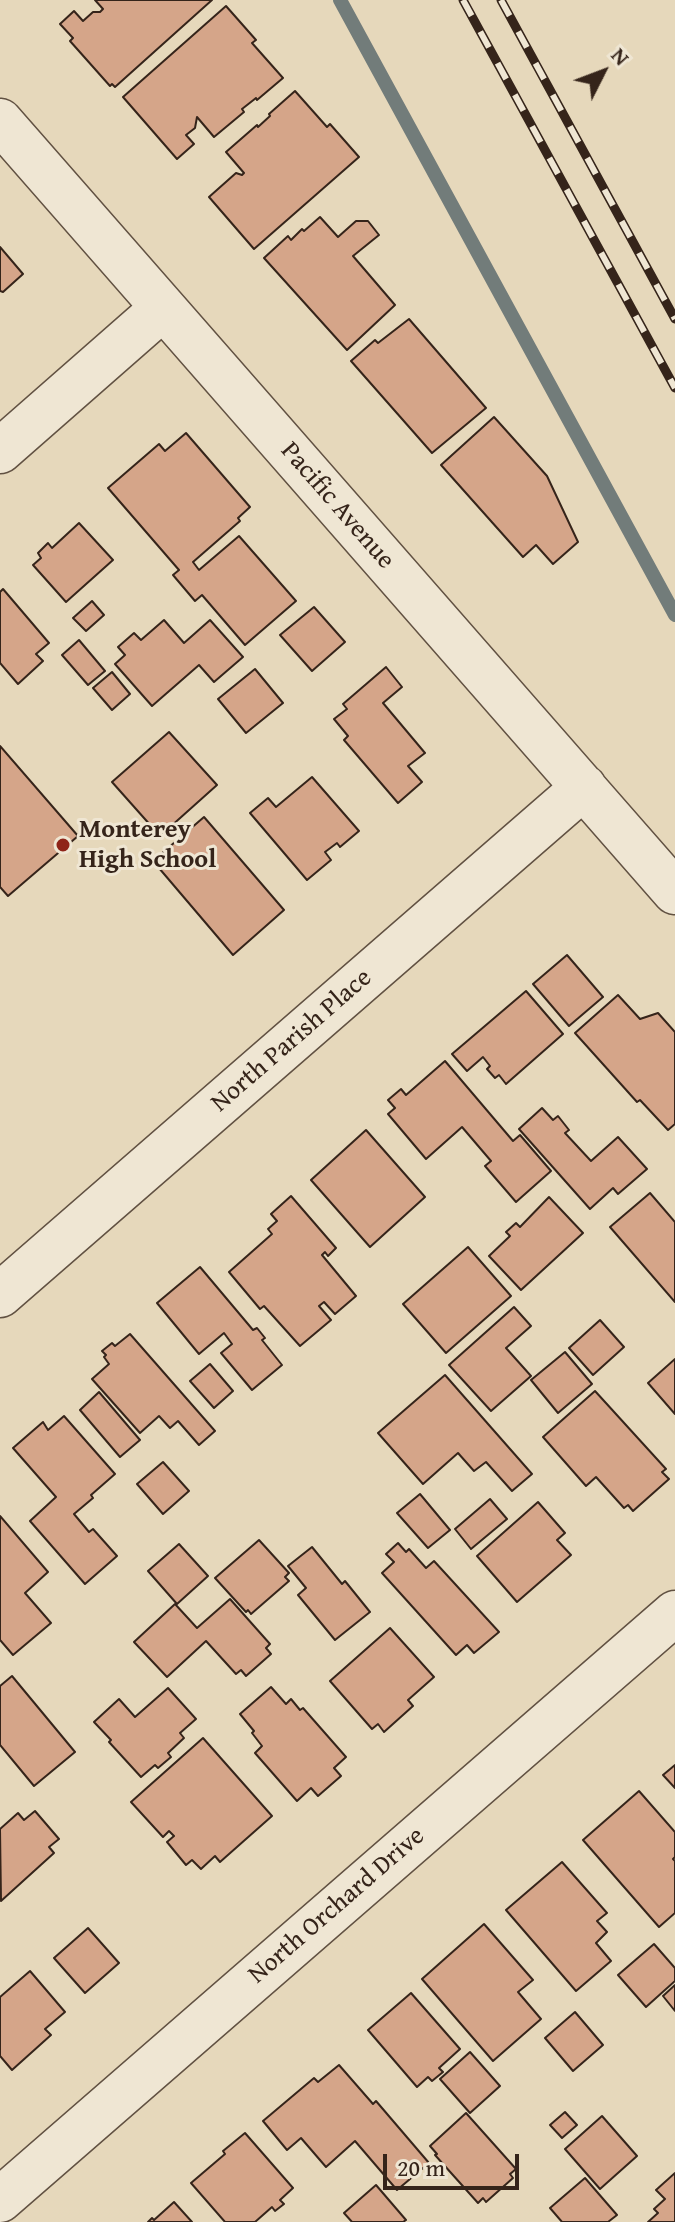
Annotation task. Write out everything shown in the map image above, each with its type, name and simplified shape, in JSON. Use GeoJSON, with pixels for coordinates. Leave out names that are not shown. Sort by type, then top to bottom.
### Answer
{"type":"FeatureCollection","features":[{"type":"Feature","properties":{"kind":"street","name":"Pacific Avenue"},"geometry":{"type":"LineString","coordinates":[[0,121],[675,892]]}},
{"type":"Feature","properties":{"kind":"street"},"geometry":{"type":"LineString","coordinates":[[0,451],[163,308]]}},
{"type":"Feature","properties":{"kind":"street","name":"North Parish Place"},"geometry":{"type":"LineString","coordinates":[[0,1295],[584,787]]}},
{"type":"Feature","properties":{"kind":"street","name":"North Orchard Drive"},"geometry":{"type":"LineString","coordinates":[[0,2200],[675,1613]]}},
{"type":"Feature","properties":{"kind":"building"},"geometry":{"type":"Polygon","coordinates":[[[95,0],[212,0],[115,87],[110,86],[70,41],[73,38],[60,24],[74,11],[83,21],[93,12],[100,12],[103,9],[95,0]]]}},
{"type":"Feature","properties":{"kind":"building"},"geometry":{"type":"Polygon","coordinates":[[[226,6],[256,40],[252,43],[283,78],[242,109],[244,112],[214,137],[197,117],[195,128],[186,135],[194,144],[177,159],[123,97],[226,6]]]}},
{"type":"Feature","properties":{"kind":"building"},"geometry":{"type":"Polygon","coordinates":[[[295,91],[359,157],[254,249],[209,197],[236,173],[244,173],[226,152],[258,127],[295,91]]]}},
{"type":"Feature","properties":{"kind":"building"},"geometry":{"type":"Polygon","coordinates":[[[320,217],[338,237],[356,221],[368,221],[379,235],[353,256],[395,305],[347,350],[264,258],[288,236],[291,240],[320,217]]]}},
{"type":"Feature","properties":{"kind":"building"},"geometry":{"type":"Polygon","coordinates":[[[0,247],[23,274],[3,292],[0,291],[0,247]]]}},
{"type":"Feature","properties":{"kind":"building"},"geometry":{"type":"Polygon","coordinates":[[[409,319],[486,408],[432,453],[351,361],[375,340],[378,343],[409,319]]]}},
{"type":"Feature","properties":{"kind":"building"},"geometry":{"type":"Polygon","coordinates":[[[494,417],[547,476],[578,542],[553,564],[536,545],[523,557],[441,465],[494,417]]]}},
{"type":"Feature","properties":{"kind":"building"},"geometry":{"type":"Polygon","coordinates":[[[186,433],[250,507],[238,518],[240,521],[193,562],[199,570],[239,536],[296,601],[245,645],[202,595],[195,601],[173,575],[179,570],[108,488],[159,444],[165,451],[186,433]]]}},
{"type":"Feature","properties":{"kind":"building"},"geometry":{"type":"Polygon","coordinates":[[[79,523],[113,560],[66,602],[33,565],[41,558],[38,553],[48,543],[52,548],[79,523]]]}},
{"type":"Feature","properties":{"kind":"building"},"geometry":{"type":"Polygon","coordinates":[[[3,589],[49,643],[36,654],[43,661],[18,684],[0,663],[0,592],[3,589]]]}},
{"type":"Feature","properties":{"kind":"building"},"geometry":{"type":"Polygon","coordinates":[[[92,601],[104,615],[86,631],[73,618],[92,601]]]}},
{"type":"Feature","properties":{"kind":"building"},"geometry":{"type":"Polygon","coordinates":[[[314,607],[345,642],[312,671],[280,635],[314,607]]]}},
{"type":"Feature","properties":{"kind":"building"},"geometry":{"type":"Polygon","coordinates":[[[164,620],[184,643],[210,620],[243,657],[214,682],[199,665],[152,706],[115,664],[125,655],[118,647],[134,633],[141,640],[164,620]]]}},
{"type":"Feature","properties":{"kind":"building"},"geometry":{"type":"Polygon","coordinates":[[[79,640],[105,671],[88,685],[62,655],[79,640]]]}},
{"type":"Feature","properties":{"kind":"building"},"geometry":{"type":"Polygon","coordinates":[[[386,667],[402,687],[383,703],[425,753],[408,766],[422,782],[398,803],[344,740],[348,736],[334,719],[347,709],[343,704],[386,667]]]}},
{"type":"Feature","properties":{"kind":"building"},"geometry":{"type":"Polygon","coordinates":[[[255,669],[283,703],[246,733],[218,699],[255,669]]]}},
{"type":"Feature","properties":{"kind":"building"},"geometry":{"type":"Polygon","coordinates":[[[112,672],[130,694],[112,710],[93,688],[112,672]]]}},
{"type":"Feature","properties":{"kind":"building"},"geometry":{"type":"Polygon","coordinates":[[[169,732],[217,785],[160,836],[112,782],[169,732]]]}},
{"type":"Feature","properties":{"kind":"building"},"geometry":{"type":"Polygon","coordinates":[[[0,746],[78,836],[8,896],[0,887],[0,746]]]}},
{"type":"Feature","properties":{"kind":"building"},"geometry":{"type":"Polygon","coordinates":[[[312,777],[359,831],[340,847],[337,843],[325,852],[331,860],[307,880],[250,813],[268,798],[276,807],[312,777]]]}},
{"type":"Feature","properties":{"kind":"building"},"geometry":{"type":"Polygon","coordinates":[[[204,817],[284,910],[233,955],[153,861],[204,817]]]}},
{"type":"Feature","properties":{"kind":"building"},"geometry":{"type":"Polygon","coordinates":[[[567,955],[603,997],[569,1026],[533,984],[567,955]]]}},
{"type":"Feature","properties":{"kind":"building"},"geometry":{"type":"Polygon","coordinates":[[[526,991],[563,1034],[506,1084],[499,1075],[495,1078],[487,1069],[490,1066],[483,1057],[467,1071],[452,1054],[526,991]]]}},
{"type":"Feature","properties":{"kind":"building"},"geometry":{"type":"Polygon","coordinates":[[[618,995],[640,1019],[658,1013],[675,1032],[675,1124],[668,1130],[640,1100],[637,1102],[575,1033],[618,995]]]}},
{"type":"Feature","properties":{"kind":"building"},"geometry":{"type":"Polygon","coordinates":[[[445,1061],[513,1141],[520,1135],[551,1171],[516,1202],[485,1166],[491,1161],[462,1127],[426,1159],[388,1114],[395,1108],[388,1100],[401,1089],[406,1095],[445,1061]]]}},
{"type":"Feature","properties":{"kind":"building"},"geometry":{"type":"Polygon","coordinates":[[[542,1108],[553,1120],[558,1116],[569,1130],[565,1133],[591,1161],[618,1137],[647,1169],[618,1194],[613,1188],[590,1209],[519,1129],[542,1108]]]}},
{"type":"Feature","properties":{"kind":"building"},"geometry":{"type":"Polygon","coordinates":[[[366,1130],[425,1197],[370,1247],[311,1180],[366,1130]]]}},
{"type":"Feature","properties":{"kind":"building"},"geometry":{"type":"Polygon","coordinates":[[[650,1193],[675,1222],[675,1302],[610,1227],[650,1193]]]}},
{"type":"Feature","properties":{"kind":"building"},"geometry":{"type":"Polygon","coordinates":[[[291,1196],[336,1248],[328,1256],[325,1252],[322,1255],[356,1296],[335,1314],[324,1302],[319,1306],[331,1320],[300,1346],[264,1306],[260,1309],[229,1272],[272,1234],[268,1229],[277,1221],[271,1214],[291,1196]]]}},
{"type":"Feature","properties":{"kind":"building"},"geometry":{"type":"Polygon","coordinates":[[[549,1197],[583,1233],[521,1290],[489,1256],[510,1236],[506,1232],[516,1223],[520,1227],[549,1197]]]}},
{"type":"Feature","properties":{"kind":"building"},"geometry":{"type":"Polygon","coordinates":[[[468,1247],[511,1296],[446,1353],[403,1304],[468,1247]]]}},
{"type":"Feature","properties":{"kind":"building"},"geometry":{"type":"Polygon","coordinates":[[[200,1267],[253,1330],[257,1328],[265,1338],[262,1340],[282,1365],[252,1390],[221,1353],[232,1344],[224,1333],[199,1354],[157,1303],[200,1267]]]}},
{"type":"Feature","properties":{"kind":"building"},"geometry":{"type":"Polygon","coordinates":[[[514,1307],[531,1326],[506,1348],[531,1376],[491,1411],[449,1365],[514,1307]]]}},
{"type":"Feature","properties":{"kind":"building"},"geometry":{"type":"Polygon","coordinates":[[[600,1320],[624,1347],[593,1375],[569,1348],[600,1320]]]}},
{"type":"Feature","properties":{"kind":"building"},"geometry":{"type":"Polygon","coordinates":[[[130,1334],[215,1431],[199,1445],[178,1421],[170,1428],[159,1416],[140,1433],[92,1379],[109,1364],[102,1351],[112,1343],[115,1346],[130,1334]]]}},
{"type":"Feature","properties":{"kind":"building"},"geometry":{"type":"Polygon","coordinates":[[[565,1352],[592,1384],[558,1413],[531,1380],[565,1352]]]}},
{"type":"Feature","properties":{"kind":"building"},"geometry":{"type":"Polygon","coordinates":[[[675,1359],[675,1414],[648,1383],[675,1359]]]}},
{"type":"Feature","properties":{"kind":"building"},"geometry":{"type":"Polygon","coordinates":[[[210,1364],[233,1391],[214,1408],[190,1381],[210,1364]]]}},
{"type":"Feature","properties":{"kind":"building"},"geometry":{"type":"Polygon","coordinates":[[[445,1375],[532,1474],[512,1491],[486,1462],[474,1471],[458,1453],[423,1484],[378,1433],[445,1375]]]}},
{"type":"Feature","properties":{"kind":"building"},"geometry":{"type":"Polygon","coordinates":[[[595,1391],[666,1469],[662,1472],[669,1479],[633,1511],[628,1505],[624,1508],[596,1477],[586,1486],[543,1437],[595,1391]]]}},
{"type":"Feature","properties":{"kind":"building"},"geometry":{"type":"Polygon","coordinates":[[[99,1392],[140,1440],[120,1457],[80,1410],[99,1392]]]}},
{"type":"Feature","properties":{"kind":"building"},"geometry":{"type":"Polygon","coordinates":[[[64,1416],[115,1474],[74,1514],[89,1532],[93,1529],[117,1556],[85,1584],[30,1521],[56,1497],[13,1448],[43,1422],[48,1430],[64,1416]]]}},
{"type":"Feature","properties":{"kind":"building"},"geometry":{"type":"Polygon","coordinates":[[[163,1462],[189,1491],[163,1514],[137,1484],[163,1462]]]}},
{"type":"Feature","properties":{"kind":"building"},"geometry":{"type":"Polygon","coordinates":[[[420,1494],[450,1530],[428,1548],[397,1513],[420,1494]]]}},
{"type":"Feature","properties":{"kind":"building"},"geometry":{"type":"Polygon","coordinates":[[[490,1499],[507,1519],[471,1549],[455,1529],[490,1499]]]}},
{"type":"Feature","properties":{"kind":"building"},"geometry":{"type":"Polygon","coordinates":[[[538,1502],[565,1533],[557,1540],[571,1555],[517,1602],[477,1556],[538,1502]]]}},
{"type":"Feature","properties":{"kind":"building"},"geometry":{"type":"Polygon","coordinates":[[[0,1516],[48,1572],[25,1593],[51,1623],[13,1655],[0,1640],[0,1516]]]}},
{"type":"Feature","properties":{"kind":"building"},"geometry":{"type":"Polygon","coordinates":[[[259,1540],[289,1573],[285,1577],[289,1581],[251,1614],[215,1578],[259,1540]]]}},
{"type":"Feature","properties":{"kind":"building"},"geometry":{"type":"Polygon","coordinates":[[[398,1543],[406,1552],[409,1549],[426,1568],[434,1561],[499,1632],[474,1653],[467,1645],[456,1655],[382,1573],[394,1562],[386,1554],[398,1543]]]}},
{"type":"Feature","properties":{"kind":"building"},"geometry":{"type":"Polygon","coordinates":[[[179,1544],[208,1576],[177,1604],[148,1571],[179,1544]]]}},
{"type":"Feature","properties":{"kind":"building"},"geometry":{"type":"Polygon","coordinates":[[[312,1547],[370,1612],[335,1640],[298,1595],[306,1588],[288,1566],[312,1547]]]}},
{"type":"Feature","properties":{"kind":"building"},"geometry":{"type":"Polygon","coordinates":[[[230,1599],[270,1644],[266,1648],[271,1654],[246,1676],[241,1670],[236,1674],[206,1641],[167,1677],[134,1642],[175,1604],[197,1628],[230,1599]]]}},
{"type":"Feature","properties":{"kind":"building"},"geometry":{"type":"Polygon","coordinates":[[[390,1628],[434,1677],[408,1700],[413,1706],[384,1732],[378,1724],[372,1729],[330,1681],[390,1628]]]}},
{"type":"Feature","properties":{"kind":"building"},"geometry":{"type":"Polygon","coordinates":[[[12,1676],[75,1752],[34,1786],[0,1745],[0,1686],[12,1676]]]}},
{"type":"Feature","properties":{"kind":"building"},"geometry":{"type":"Polygon","coordinates":[[[271,1687],[286,1704],[291,1699],[300,1710],[303,1708],[346,1757],[334,1768],[341,1776],[318,1796],[311,1788],[297,1801],[255,1753],[262,1746],[240,1714],[271,1687]]]}},
{"type":"Feature","properties":{"kind":"building"},"geometry":{"type":"Polygon","coordinates":[[[168,1688],[196,1719],[180,1733],[184,1738],[168,1753],[171,1757],[141,1777],[94,1722],[119,1699],[135,1717],[168,1688]]]}},
{"type":"Feature","properties":{"kind":"building"},"geometry":{"type":"Polygon","coordinates":[[[203,1738],[272,1816],[220,1862],[215,1856],[201,1869],[192,1860],[186,1865],[167,1842],[174,1836],[169,1831],[163,1837],[131,1802],[203,1738]]]}},
{"type":"Feature","properties":{"kind":"building"},"geometry":{"type":"Polygon","coordinates":[[[675,1765],[675,1788],[663,1775],[675,1765]]]}},
{"type":"Feature","properties":{"kind":"building"},"geometry":{"type":"Polygon","coordinates":[[[639,1791],[675,1832],[675,1913],[659,1927],[583,1840],[639,1791]]]}},
{"type":"Feature","properties":{"kind":"building"},"geometry":{"type":"Polygon","coordinates":[[[35,1811],[59,1839],[49,1847],[54,1853],[1,1901],[0,1829],[18,1813],[24,1820],[35,1811]]]}},
{"type":"Feature","properties":{"kind":"building"},"geometry":{"type":"Polygon","coordinates":[[[562,1862],[607,1913],[597,1921],[607,1932],[596,1943],[611,1961],[576,1991],[506,1910],[562,1862]]]}},
{"type":"Feature","properties":{"kind":"building"},"geometry":{"type":"Polygon","coordinates":[[[484,1924],[533,1980],[518,1992],[541,2019],[493,2061],[422,1979],[484,1924]]]}},
{"type":"Feature","properties":{"kind":"building"},"geometry":{"type":"Polygon","coordinates":[[[88,1928],[119,1963],[85,1993],[54,1958],[88,1928]]]}},
{"type":"Feature","properties":{"kind":"building"},"geometry":{"type":"Polygon","coordinates":[[[654,1944],[675,1968],[675,1981],[646,2007],[618,1975],[654,1944]]]}},
{"type":"Feature","properties":{"kind":"building"},"geometry":{"type":"Polygon","coordinates":[[[30,1971],[65,2012],[45,2029],[51,2035],[12,2070],[0,2056],[0,1997],[30,1971]]]}},
{"type":"Feature","properties":{"kind":"building"},"geometry":{"type":"Polygon","coordinates":[[[675,1985],[675,2011],[663,1996],[675,1985]]]}},
{"type":"Feature","properties":{"kind":"building"},"geometry":{"type":"Polygon","coordinates":[[[411,1993],[460,2049],[439,2068],[443,2072],[432,2081],[428,2077],[417,2087],[368,2030],[411,1993]]]}},
{"type":"Feature","properties":{"kind":"building"},"geometry":{"type":"Polygon","coordinates":[[[575,2012],[603,2045],[573,2071],[545,2038],[575,2012]]]}},
{"type":"Feature","properties":{"kind":"building"},"geometry":{"type":"Polygon","coordinates":[[[470,2052],[500,2086],[470,2113],[440,2079],[470,2052]]]}},
{"type":"Feature","properties":{"kind":"building"},"geometry":{"type":"Polygon","coordinates":[[[339,2065],[373,2104],[376,2101],[429,2163],[397,2190],[355,2141],[326,2167],[301,2138],[287,2150],[263,2121],[314,2078],[318,2082],[339,2065]]]}},
{"type":"Feature","properties":{"kind":"building"},"geometry":{"type":"Polygon","coordinates":[[[565,2112],[577,2125],[562,2138],[550,2125],[565,2112]]]}},
{"type":"Feature","properties":{"kind":"building"},"geometry":{"type":"Polygon","coordinates":[[[466,2113],[516,2169],[510,2174],[513,2178],[486,2202],[483,2198],[478,2203],[430,2146],[466,2113]]]}},
{"type":"Feature","properties":{"kind":"building"},"geometry":{"type":"Polygon","coordinates":[[[602,2116],[637,2156],[600,2189],[565,2149],[602,2116]]]}},
{"type":"Feature","properties":{"kind":"building"},"geometry":{"type":"Polygon","coordinates":[[[245,2133],[293,2188],[280,2200],[284,2204],[275,2211],[272,2207],[255,2222],[225,2222],[191,2183],[245,2133]]]}},
{"type":"Feature","properties":{"kind":"building"},"geometry":{"type":"Polygon","coordinates":[[[675,2173],[675,2222],[648,2222],[658,2213],[654,2209],[665,2199],[656,2190],[675,2173]]]}},
{"type":"Feature","properties":{"kind":"building"},"geometry":{"type":"Polygon","coordinates":[[[585,2178],[617,2215],[608,2222],[562,2222],[550,2208],[585,2178]]]}},
{"type":"Feature","properties":{"kind":"building"},"geometry":{"type":"Polygon","coordinates":[[[376,2185],[406,2220],[352,2222],[344,2213],[376,2185]]]}},
{"type":"Feature","properties":{"kind":"building"},"geometry":{"type":"Polygon","coordinates":[[[174,2202],[192,2222],[148,2222],[152,2218],[154,2220],[174,2202]]]}},
{"type":"Feature","properties":{"kind":"waterway"},"geometry":{"type":"LineString","coordinates":[[340,0],[675,615]]}},
{"type":"Feature","properties":{"kind":"railway"},"geometry":{"type":"LineString","coordinates":[[463,0],[675,388]]}},
{"type":"Feature","properties":{"kind":"railway"},"geometry":{"type":"LineString","coordinates":[[501,0],[675,319]]}},
{"type":"Feature","properties":{"kind":"place","name":"Monterey High School"},"geometry":{"type":"Point","coordinates":[63,845]}}]}
